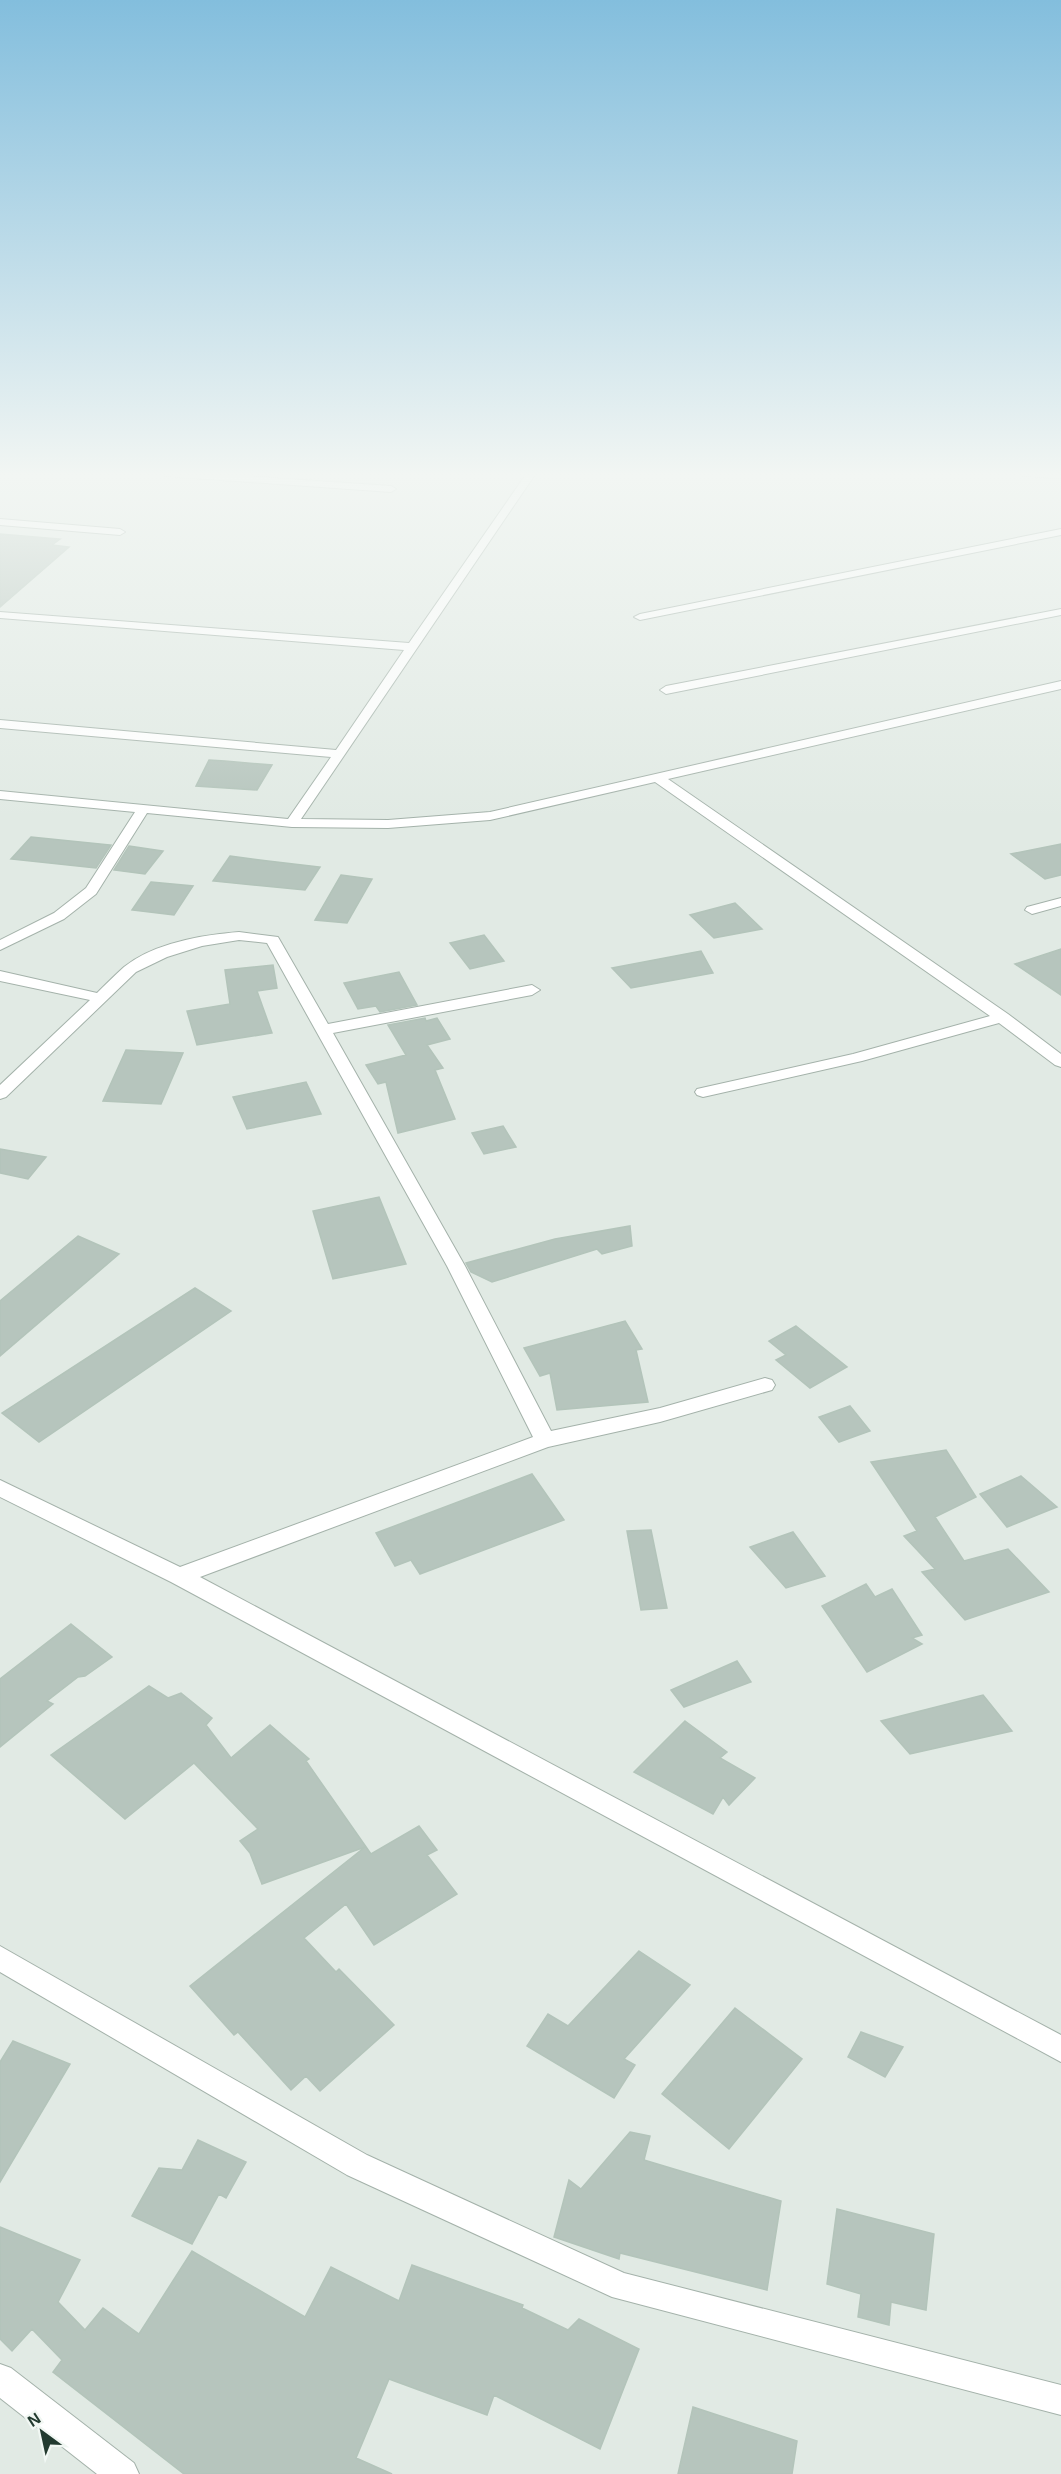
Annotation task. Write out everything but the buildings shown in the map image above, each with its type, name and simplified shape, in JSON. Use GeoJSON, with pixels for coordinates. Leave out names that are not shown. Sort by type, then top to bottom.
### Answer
{"type":"FeatureCollection","features":[{"type":"Feature","properties":{"kind":"street"},"geometry":{"type":"LineString","coordinates":[[292,823],[450,588]]}},
{"type":"Feature","properties":{"kind":"street"},"geometry":{"type":"LineString","coordinates":[[640,617],[781,588]]}},
{"type":"Feature","properties":{"kind":"street"},"geometry":{"type":"LineString","coordinates":[[666,690],[1061,612]]}},
{"type":"Feature","properties":{"kind":"street"},"geometry":{"type":"LineString","coordinates":[[0,615],[410,647]]}},
{"type":"Feature","properties":{"kind":"street"},"geometry":{"type":"LineString","coordinates":[[0,795],[292,823],[388,824],[490,816],[1061,685]]}},
{"type":"Feature","properties":{"kind":"street"},"geometry":{"type":"LineString","coordinates":[[0,724],[338,754]]}},
{"type":"Feature","properties":{"kind":"street"},"geometry":{"type":"LineString","coordinates":[[659,779],[1002,1017],[1061,1062]]}},
{"type":"Feature","properties":{"kind":"street"},"geometry":{"type":"LineString","coordinates":[[0,946],[59,916],[91,891],[143,809]]}},
{"type":"Feature","properties":{"kind":"street"},"geometry":{"type":"LineString","coordinates":[[1032,910],[1061,902]]}},
{"type":"Feature","properties":{"kind":"street"},"geometry":{"type":"LineString","coordinates":[[0,1094],[131,969],[172,948],[243,936],[261,936],[273,940],[456,1266],[545,1440]]}},
{"type":"Feature","properties":{"kind":"street"},"geometry":{"type":"LineString","coordinates":[[0,976],[101,998]]}},
{"type":"Feature","properties":{"kind":"street"},"geometry":{"type":"LineString","coordinates":[[323,1030],[532,990]]}},
{"type":"Feature","properties":{"kind":"street"},"geometry":{"type":"LineString","coordinates":[[703,1092],[856,1058],[1002,1017]]}},
{"type":"Feature","properties":{"kind":"street"},"geometry":{"type":"LineString","coordinates":[[179,1576],[545,1440],[660,1415],[765,1385]]}},
{"type":"Feature","properties":{"kind":"street"},"geometry":{"type":"LineString","coordinates":[[0,1488],[179,1576],[1061,2049]]}},
{"type":"Feature","properties":{"kind":"street"},"geometry":{"type":"LineString","coordinates":[[0,1958],[357,2165],[622,2288],[1061,2400]]}},
{"type":"Feature","properties":{"kind":"street"},"geometry":{"type":"LineString","coordinates":[[0,2379],[123,2474]]}}]}
